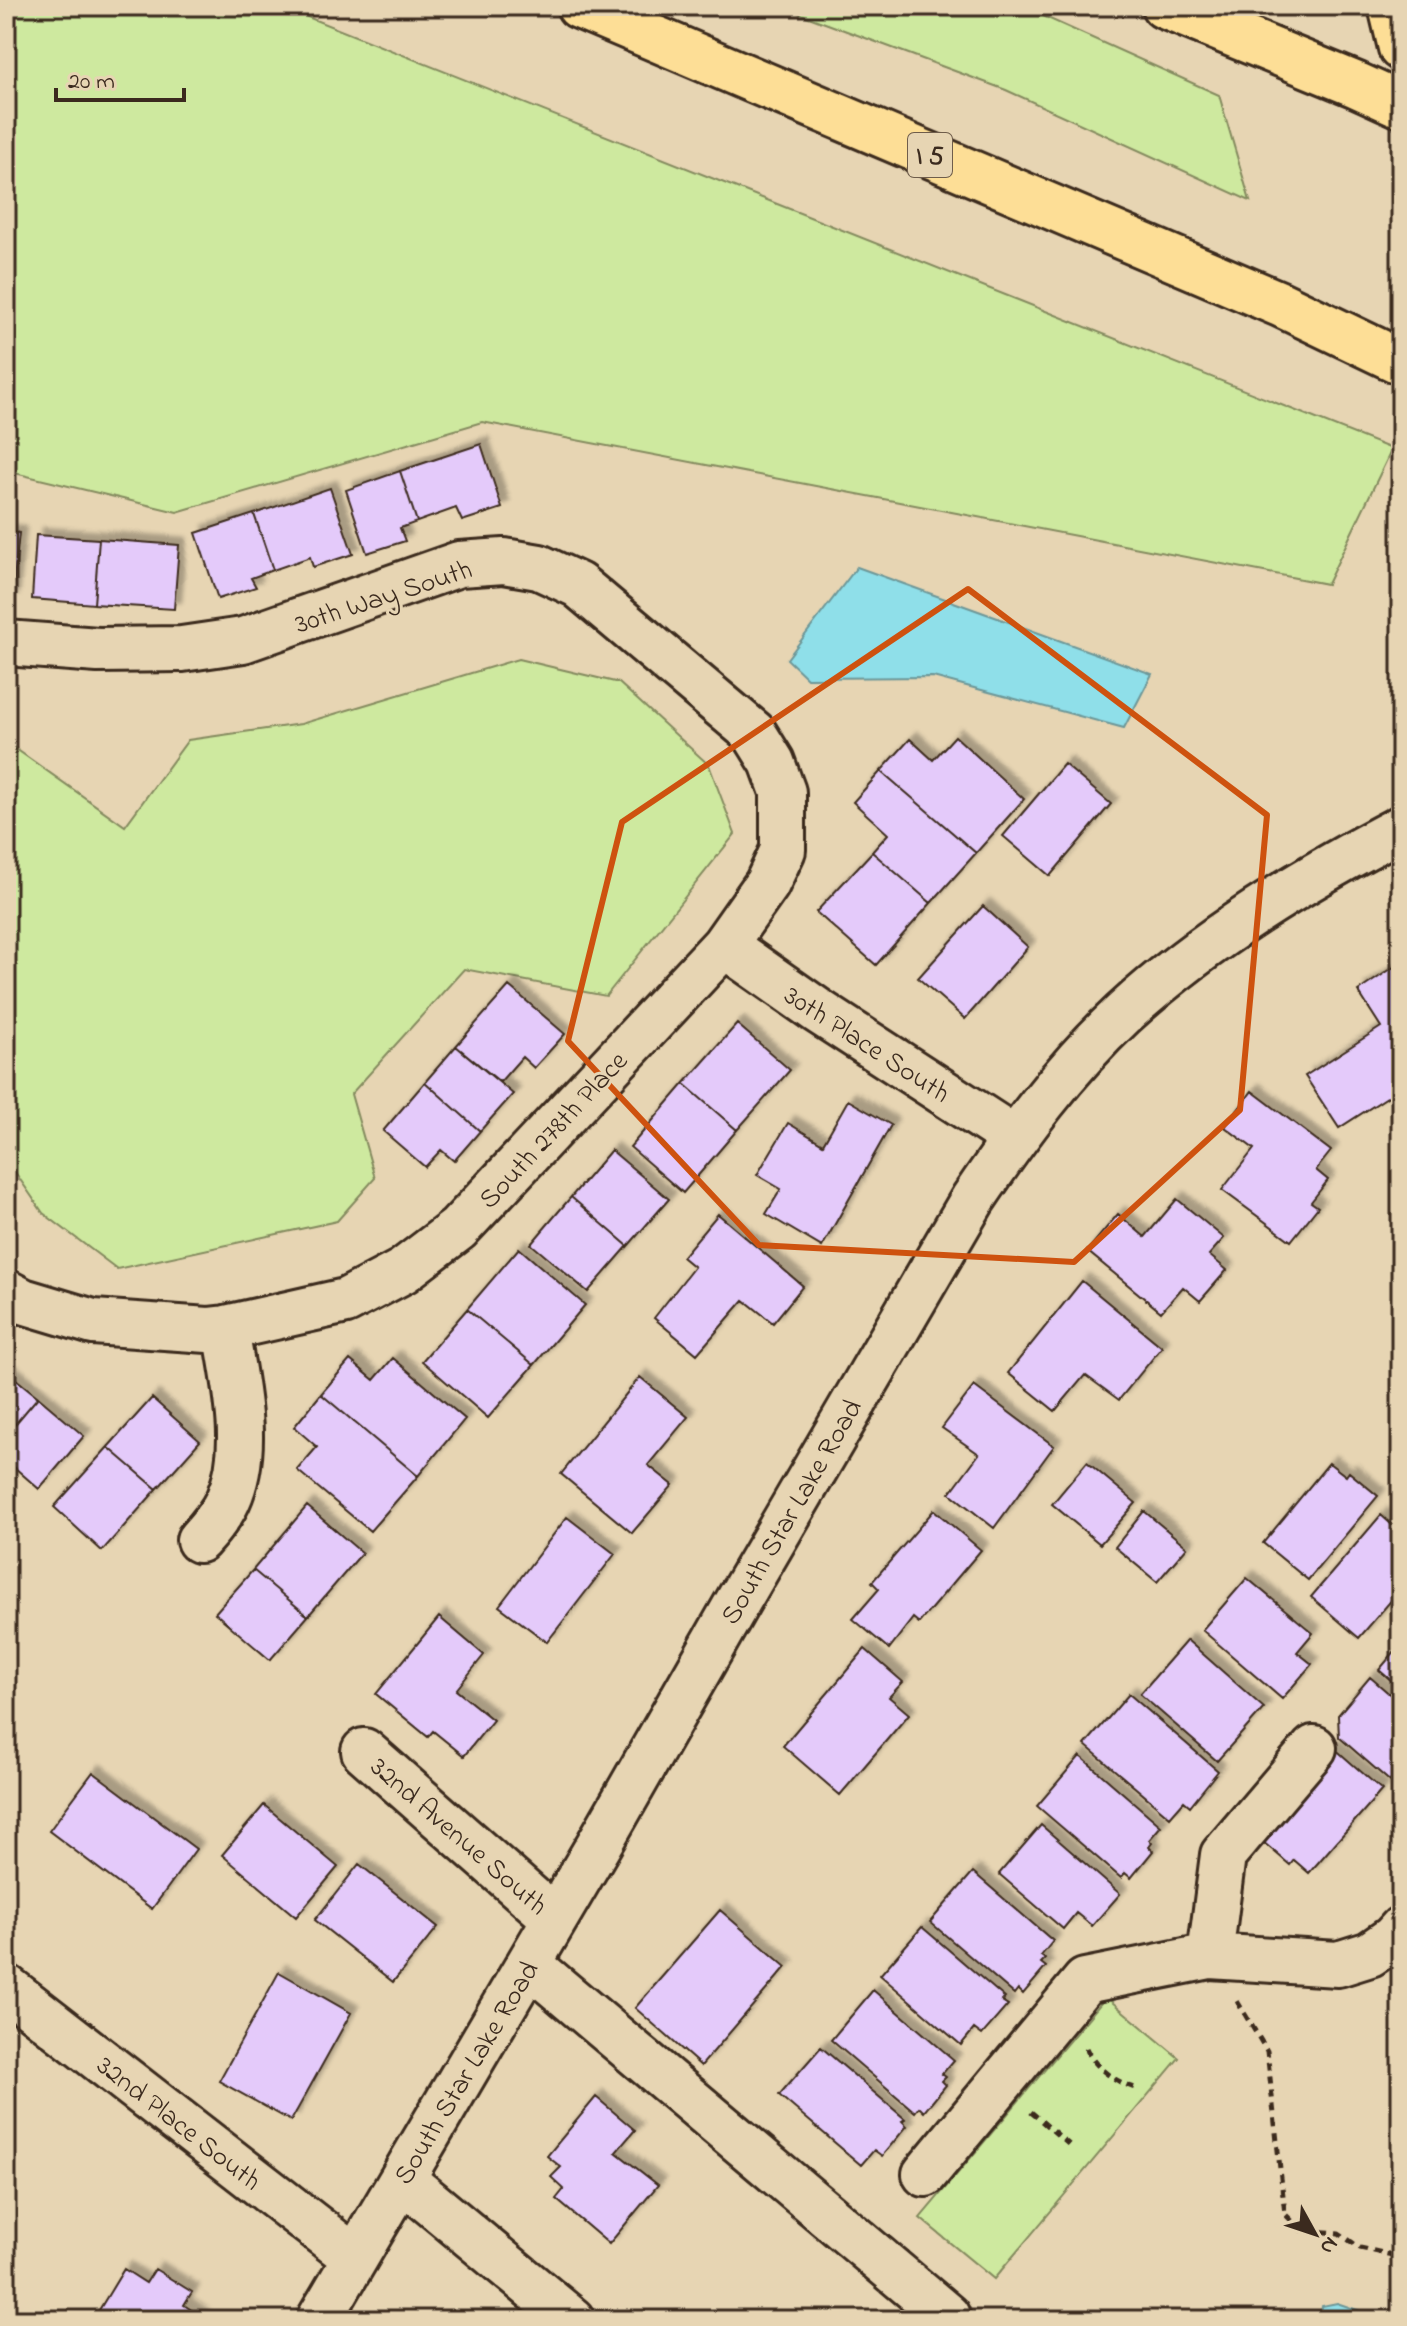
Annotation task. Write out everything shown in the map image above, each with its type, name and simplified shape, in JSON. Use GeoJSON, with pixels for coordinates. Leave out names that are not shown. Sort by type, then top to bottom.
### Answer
{"type":"FeatureCollection","features":[{"type":"Feature","properties":{"kind":"main road","name":"I 5"},"geometry":{"type":"LineString","coordinates":[[579,6],[1280,304],[1401,362]]}},
{"type":"Feature","properties":{"kind":"main road"},"geometry":{"type":"LineString","coordinates":[[1391,6],[1401,48]]}},
{"type":"Feature","properties":{"kind":"main road"},"geometry":{"type":"LineString","coordinates":[[1180,12],[1401,105]]}},
{"type":"Feature","properties":{"kind":"street","name":"30th Way South"},"geometry":{"type":"LineString","coordinates":[[6,643],[98,650],[182,649],[243,640],[459,564],[504,561],[539,567],[578,585],[754,733],[772,762],[783,792],[784,820]]}},
{"type":"Feature","properties":{"kind":"street","name":"South 278th Place"},"geometry":{"type":"LineString","coordinates":[[6,1292],[23,1301],[93,1322],[208,1330],[346,1301],[403,1271],[467,1219],[724,945],[767,884],[783,850],[784,820]]}},
{"type":"Feature","properties":{"kind":"street","name":"South Star Lake Road"},"geometry":{"type":"LineString","coordinates":[[319,2320],[965,1212],[1014,1138],[1122,1016],[1183,962],[1273,900],[1401,828]]}},
{"type":"Feature","properties":{"kind":"street","name":"30th Place South"},"geometry":{"type":"LineString","coordinates":[[724,945],[818,1011],[1014,1138]]}},
{"type":"Feature","properties":{"kind":"street"},"geometry":{"type":"LineString","coordinates":[[199,1540],[228,1501],[240,1452],[240,1426],[226,1328]]}},
{"type":"Feature","properties":{"kind":"street"},"geometry":{"type":"LineString","coordinates":[[1210,1956],[1223,1855],[1314,1748]]}},
{"type":"Feature","properties":{"kind":"street","name":"32nd Avenue South"},"geometry":{"type":"LineString","coordinates":[[364,1751],[555,1919]]}},
{"type":"Feature","properties":{"kind":"street"},"geometry":{"type":"LineString","coordinates":[[925,2174],[1085,1981],[1210,1956],[1338,1964],[1370,1954],[1401,1929]]}},
{"type":"Feature","properties":{"kind":"street"},"geometry":{"type":"LineString","coordinates":[[529,1964],[836,2221],[948,2320]]}},
{"type":"Feature","properties":{"kind":"street","name":"32nd Place South"},"geometry":{"type":"LineString","coordinates":[[6,1987],[355,2258]]}},
{"type":"Feature","properties":{"kind":"street"},"geometry":{"type":"LineString","coordinates":[[402,2179],[572,2320]]}},
{"type":"Feature","properties":{"kind":"path"},"geometry":{"type":"LineString","coordinates":[[1210,1956],[1267,2051],[1285,2214],[1301,2230],[1339,2233],[1360,2248],[1401,2258]]}},
{"type":"Feature","properties":{"kind":"path"},"geometry":{"type":"LineString","coordinates":[[1072,1997],[1081,2037],[1090,2057],[1107,2074],[1138,2089]]}},
{"type":"Feature","properties":{"kind":"path"},"geometry":{"type":"LineString","coordinates":[[1024,2106],[1073,2148]]}},
{"type":"Feature","properties":{"kind":"highlighted area"},"geometry":{"type":"Polygon","coordinates":[[[968,589],[1267,815],[1240,1110],[1074,1262],[759,1245],[568,1041],[622,822],[968,589]]]}},
{"type":"Feature","properties":{"kind":"green space"},"geometry":{"type":"Polygon","coordinates":[[[6,6],[280,6],[1392,449],[1327,584],[482,422],[177,512],[6,471],[6,6]]]}},
{"type":"Feature","properties":{"kind":"green space"},"geometry":{"type":"Polygon","coordinates":[[[779,6],[1021,6],[1219,95],[1250,201],[1006,90],[779,6]]]}},
{"type":"Feature","properties":{"kind":"green space"},"geometry":{"type":"Polygon","coordinates":[[[518,659],[619,683],[709,765],[735,834],[606,996],[464,969],[351,1094],[375,1178],[337,1221],[117,1269],[43,1213],[6,1159],[6,742],[125,826],[188,740],[301,724],[518,659]]]}},
{"type":"Feature","properties":{"kind":"green space"},"geometry":{"type":"Polygon","coordinates":[[[1106,1997],[1179,2058],[994,2279],[920,2218],[1106,1997]]]}},
{"type":"Feature","properties":{"kind":"water"},"geometry":{"type":"Polygon","coordinates":[[[857,567],[1152,674],[1124,728],[933,677],[807,678],[787,659],[857,567]]]}},
{"type":"Feature","properties":{"kind":"water"},"geometry":{"type":"Polygon","coordinates":[[[1337,2303],[1386,2320],[1320,2320],[1322,2306],[1337,2303]]]}},
{"type":"Feature","properties":{"kind":"building"},"geometry":{"type":"Polygon","coordinates":[[[481,444],[502,508],[462,521],[456,508],[417,522],[400,471],[481,444]]]}},
{"type":"Feature","properties":{"kind":"building"},"geometry":{"type":"Polygon","coordinates":[[[400,471],[417,522],[400,528],[405,541],[367,553],[346,490],[400,471]]]}},
{"type":"Feature","properties":{"kind":"building"},"geometry":{"type":"Polygon","coordinates":[[[330,488],[353,554],[313,567],[310,557],[273,570],[254,514],[330,488]]]}},
{"type":"Feature","properties":{"kind":"building"},"geometry":{"type":"Polygon","coordinates":[[[254,514],[273,570],[251,578],[256,587],[218,599],[196,533],[254,514]]]}},
{"type":"Feature","properties":{"kind":"building"},"geometry":{"type":"Polygon","coordinates":[[[6,532],[19,533],[12,600],[6,599],[6,532]]]}},
{"type":"Feature","properties":{"kind":"building"},"geometry":{"type":"Polygon","coordinates":[[[36,535],[99,539],[94,604],[32,599],[36,535]]]}},
{"type":"Feature","properties":{"kind":"building"},"geometry":{"type":"Polygon","coordinates":[[[99,539],[179,545],[174,609],[94,604],[99,539]]]}},
{"type":"Feature","properties":{"kind":"building"},"geometry":{"type":"Polygon","coordinates":[[[955,736],[1024,799],[976,853],[881,771],[910,739],[933,760],[955,736]]]}},
{"type":"Feature","properties":{"kind":"building"},"geometry":{"type":"Polygon","coordinates":[[[1064,764],[1111,804],[1050,876],[1003,836],[1064,764]]]}},
{"type":"Feature","properties":{"kind":"building"},"geometry":{"type":"Polygon","coordinates":[[[881,771],[976,853],[931,903],[872,852],[888,834],[853,802],[881,771]]]}},
{"type":"Feature","properties":{"kind":"building"},"geometry":{"type":"Polygon","coordinates":[[[872,852],[931,903],[876,965],[816,912],[872,852]]]}},
{"type":"Feature","properties":{"kind":"building"},"geometry":{"type":"Polygon","coordinates":[[[983,906],[1028,947],[965,1019],[918,978],[983,906]]]}},
{"type":"Feature","properties":{"kind":"building"},"geometry":{"type":"Polygon","coordinates":[[[1400,963],[1401,1088],[1339,1128],[1305,1076],[1381,1027],[1358,991],[1400,963]]]}},
{"type":"Feature","properties":{"kind":"building"},"geometry":{"type":"Polygon","coordinates":[[[509,986],[565,1034],[534,1068],[522,1057],[500,1082],[456,1046],[509,986]]]}},
{"type":"Feature","properties":{"kind":"building"},"geometry":{"type":"Polygon","coordinates":[[[737,1024],[790,1070],[737,1130],[684,1084],[737,1024]]]}},
{"type":"Feature","properties":{"kind":"building"},"geometry":{"type":"Polygon","coordinates":[[[456,1046],[513,1094],[480,1131],[425,1082],[456,1046]]]}},
{"type":"Feature","properties":{"kind":"building"},"geometry":{"type":"Polygon","coordinates":[[[425,1082],[480,1131],[454,1161],[441,1150],[425,1167],[383,1131],[425,1082]]]}},
{"type":"Feature","properties":{"kind":"building"},"geometry":{"type":"Polygon","coordinates":[[[684,1084],[737,1130],[683,1193],[630,1147],[684,1084]]]}},
{"type":"Feature","properties":{"kind":"building"},"geometry":{"type":"Polygon","coordinates":[[[1252,1091],[1331,1151],[1316,1170],[1328,1180],[1311,1202],[1318,1207],[1291,1241],[1222,1190],[1254,1149],[1225,1127],[1252,1091]]]}},
{"type":"Feature","properties":{"kind":"building"},"geometry":{"type":"Polygon","coordinates":[[[848,1100],[891,1125],[822,1247],[766,1214],[781,1189],[757,1175],[788,1123],[823,1144],[848,1100]]]}},
{"type":"Feature","properties":{"kind":"building"},"geometry":{"type":"Polygon","coordinates":[[[611,1150],[669,1199],[628,1246],[571,1197],[611,1150]]]}},
{"type":"Feature","properties":{"kind":"building"},"geometry":{"type":"Polygon","coordinates":[[[571,1197],[628,1246],[588,1292],[531,1244],[571,1197]]]}},
{"type":"Feature","properties":{"kind":"building"},"geometry":{"type":"Polygon","coordinates":[[[1177,1199],[1224,1238],[1209,1255],[1227,1270],[1200,1301],[1183,1287],[1161,1312],[1087,1251],[1118,1214],[1145,1237],[1177,1199]]]}},
{"type":"Feature","properties":{"kind":"building"},"geometry":{"type":"Polygon","coordinates":[[[718,1214],[803,1286],[773,1323],[744,1300],[697,1354],[654,1318],[694,1267],[682,1257],[718,1214]]]}},
{"type":"Feature","properties":{"kind":"building"},"geometry":{"type":"Polygon","coordinates":[[[519,1248],[585,1305],[534,1365],[467,1309],[519,1248]]]}},
{"type":"Feature","properties":{"kind":"building"},"geometry":{"type":"Polygon","coordinates":[[[1082,1281],[1162,1347],[1119,1400],[1085,1375],[1055,1411],[1008,1373],[1082,1281]]]}},
{"type":"Feature","properties":{"kind":"building"},"geometry":{"type":"Polygon","coordinates":[[[467,1309],[534,1365],[488,1418],[422,1361],[467,1309]]]}},
{"type":"Feature","properties":{"kind":"building"},"geometry":{"type":"Polygon","coordinates":[[[393,1358],[465,1419],[418,1476],[321,1394],[350,1360],[374,1380],[393,1358]]]}},
{"type":"Feature","properties":{"kind":"building"},"geometry":{"type":"Polygon","coordinates":[[[6,1371],[38,1397],[6,1435],[6,1371]]]}},
{"type":"Feature","properties":{"kind":"building"},"geometry":{"type":"Polygon","coordinates":[[[640,1377],[688,1417],[648,1465],[673,1485],[632,1533],[561,1474],[640,1377]]]}},
{"type":"Feature","properties":{"kind":"building"},"geometry":{"type":"Polygon","coordinates":[[[974,1386],[1054,1446],[994,1528],[950,1493],[979,1454],[942,1428],[974,1386]]]}},
{"type":"Feature","properties":{"kind":"building"},"geometry":{"type":"Polygon","coordinates":[[[321,1394],[418,1476],[370,1531],[297,1470],[317,1447],[294,1427],[321,1394]]]}},
{"type":"Feature","properties":{"kind":"building"},"geometry":{"type":"Polygon","coordinates":[[[38,1397],[84,1436],[39,1489],[6,1460],[6,1435],[38,1397]]]}},
{"type":"Feature","properties":{"kind":"building"},"geometry":{"type":"Polygon","coordinates":[[[152,1398],[200,1441],[157,1489],[108,1447],[152,1398]]]}},
{"type":"Feature","properties":{"kind":"building"},"geometry":{"type":"Polygon","coordinates":[[[108,1447],[157,1489],[102,1551],[54,1507],[108,1447]]]}},
{"type":"Feature","properties":{"kind":"building"},"geometry":{"type":"Polygon","coordinates":[[[1087,1462],[1136,1503],[1100,1544],[1052,1504],[1087,1462]]]}},
{"type":"Feature","properties":{"kind":"building"},"geometry":{"type":"Polygon","coordinates":[[[1329,1463],[1346,1476],[1349,1472],[1378,1496],[1308,1580],[1263,1543],[1329,1463]]]}},
{"type":"Feature","properties":{"kind":"building"},"geometry":{"type":"Polygon","coordinates":[[[307,1506],[362,1553],[308,1616],[253,1570],[307,1506]]]}},
{"type":"Feature","properties":{"kind":"building"},"geometry":{"type":"Polygon","coordinates":[[[934,1510],[981,1550],[919,1623],[913,1618],[889,1649],[853,1619],[879,1589],[872,1582],[934,1510]]]}},
{"type":"Feature","properties":{"kind":"building"},"geometry":{"type":"Polygon","coordinates":[[[1144,1511],[1187,1547],[1157,1582],[1115,1547],[1144,1511]]]}},
{"type":"Feature","properties":{"kind":"building"},"geometry":{"type":"Polygon","coordinates":[[[1381,1515],[1401,1533],[1401,1589],[1359,1638],[1311,1597],[1381,1515]]]}},
{"type":"Feature","properties":{"kind":"building"},"geometry":{"type":"Polygon","coordinates":[[[567,1517],[615,1554],[547,1642],[499,1606],[567,1517]]]}},
{"type":"Feature","properties":{"kind":"building"},"geometry":{"type":"Polygon","coordinates":[[[253,1570],[308,1616],[270,1660],[215,1613],[253,1570]]]}},
{"type":"Feature","properties":{"kind":"building"},"geometry":{"type":"Polygon","coordinates":[[[1247,1578],[1313,1633],[1297,1652],[1312,1664],[1282,1699],[1202,1630],[1247,1578]]]}},
{"type":"Feature","properties":{"kind":"building"},"geometry":{"type":"Polygon","coordinates":[[[439,1617],[484,1655],[456,1690],[493,1720],[464,1756],[433,1731],[428,1737],[376,1694],[439,1617]]]}},
{"type":"Feature","properties":{"kind":"building"},"geometry":{"type":"Polygon","coordinates":[[[1187,1640],[1264,1708],[1217,1761],[1140,1694],[1187,1640]]]}},
{"type":"Feature","properties":{"kind":"building"},"geometry":{"type":"Polygon","coordinates":[[[1401,1644],[1401,1689],[1379,1670],[1401,1644]]]}},
{"type":"Feature","properties":{"kind":"building"},"geometry":{"type":"Polygon","coordinates":[[[865,1649],[903,1682],[889,1697],[909,1714],[840,1795],[783,1746],[865,1649]]]}},
{"type":"Feature","properties":{"kind":"building"},"geometry":{"type":"Polygon","coordinates":[[[1370,1677],[1401,1704],[1401,1791],[1339,1737],[1338,1715],[1370,1677]]]}},
{"type":"Feature","properties":{"kind":"building"},"geometry":{"type":"Polygon","coordinates":[[[1129,1694],[1218,1771],[1190,1806],[1184,1801],[1170,1817],[1085,1745],[1129,1694]]]}},
{"type":"Feature","properties":{"kind":"building"},"geometry":{"type":"Polygon","coordinates":[[[1333,1747],[1382,1790],[1309,1873],[1294,1860],[1290,1865],[1256,1836],[1333,1747]]]}},
{"type":"Feature","properties":{"kind":"building"},"geometry":{"type":"Polygon","coordinates":[[[1080,1756],[1161,1826],[1149,1840],[1153,1851],[1131,1878],[1125,1873],[1121,1878],[1037,1806],[1080,1756]]]}},
{"type":"Feature","properties":{"kind":"building"},"geometry":{"type":"Polygon","coordinates":[[[93,1772],[196,1849],[152,1909],[49,1831],[93,1772]]]}},
{"type":"Feature","properties":{"kind":"building"},"geometry":{"type":"Polygon","coordinates":[[[264,1805],[338,1867],[296,1917],[222,1855],[264,1805]]]}},
{"type":"Feature","properties":{"kind":"building"},"geometry":{"type":"Polygon","coordinates":[[[1041,1825],[1120,1894],[1092,1926],[1076,1913],[1063,1929],[999,1874],[1041,1825]]]}},
{"type":"Feature","properties":{"kind":"building"},"geometry":{"type":"Polygon","coordinates":[[[359,1864],[438,1927],[393,1982],[315,1920],[359,1864]]]}},
{"type":"Feature","properties":{"kind":"building"},"geometry":{"type":"Polygon","coordinates":[[[973,1872],[1053,1941],[1041,1956],[1045,1959],[1041,1963],[1046,1967],[1023,1994],[1018,1989],[1014,1994],[930,1922],[973,1872]]]}},
{"type":"Feature","properties":{"kind":"building"},"geometry":{"type":"Polygon","coordinates":[[[720,1910],[786,1967],[701,2066],[635,2008],[720,1910]]]}},
{"type":"Feature","properties":{"kind":"building"},"geometry":{"type":"Polygon","coordinates":[[[922,1927],[1005,1998],[1002,2001],[1008,2005],[982,2035],[974,2029],[961,2045],[880,1975],[922,1927]]]}},
{"type":"Feature","properties":{"kind":"building"},"geometry":{"type":"Polygon","coordinates":[[[279,1972],[351,2013],[291,2121],[219,2081],[279,1972]]]}},
{"type":"Feature","properties":{"kind":"building"},"geometry":{"type":"Polygon","coordinates":[[[873,1990],[954,2060],[942,2074],[946,2077],[942,2081],[946,2085],[924,2112],[919,2107],[915,2112],[831,2040],[873,1990]]]}},
{"type":"Feature","properties":{"kind":"building"},"geometry":{"type":"Polygon","coordinates":[[[821,2047],[905,2119],[902,2121],[907,2126],[882,2156],[874,2150],[861,2165],[779,2095],[821,2047]]]}},
{"type":"Feature","properties":{"kind":"building"},"geometry":{"type":"Polygon","coordinates":[[[596,2097],[635,2130],[616,2152],[658,2185],[609,2244],[556,2199],[564,2189],[551,2177],[561,2167],[547,2156],[596,2097]]]}},
{"type":"Feature","properties":{"kind":"building"},"geometry":{"type":"Polygon","coordinates":[[[124,2269],[146,2283],[155,2269],[192,2292],[184,2305],[202,2317],[200,2320],[93,2320],[124,2269]]]}}]}
